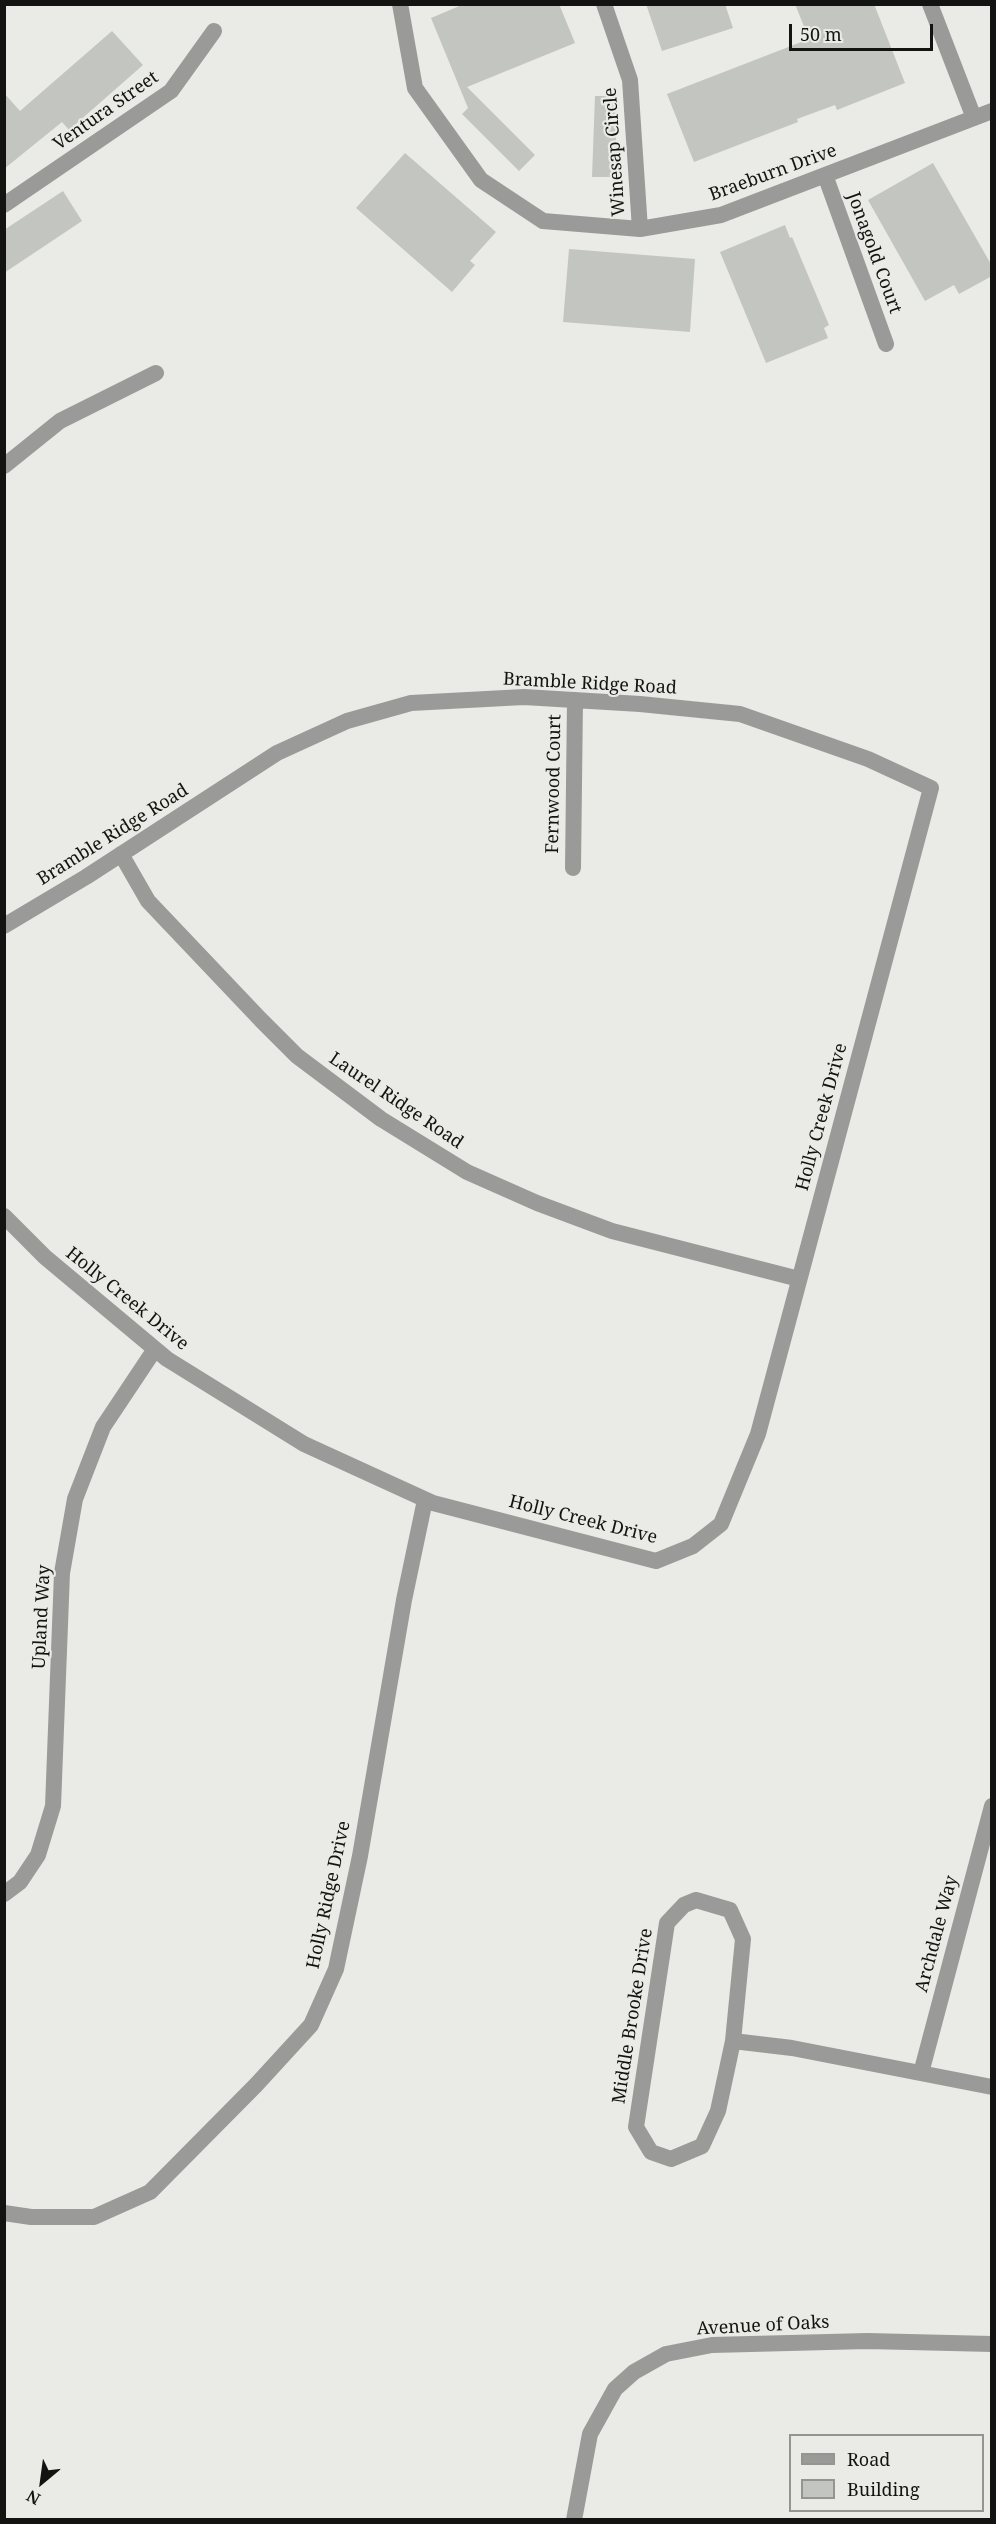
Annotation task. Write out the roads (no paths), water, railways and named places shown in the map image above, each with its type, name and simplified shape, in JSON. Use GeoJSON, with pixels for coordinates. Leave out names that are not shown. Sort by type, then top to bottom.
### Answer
{"type":"FeatureCollection","features":[{"type":"Feature","properties":{"kind":"street","name":"Braeburn Drive"},"geometry":{"type":"LineString","coordinates":[[400,4],[415,88],[481,180],[543,221],[640,229],[721,215],[992,111]]}},
{"type":"Feature","properties":{"kind":"street","name":"Winesap Circle"},"geometry":{"type":"LineString","coordinates":[[604,4],[630,80],[640,229]]}},
{"type":"Feature","properties":{"kind":"street"},"geometry":{"type":"LineString","coordinates":[[930,4],[974,118]]}},
{"type":"Feature","properties":{"kind":"street","name":"Ventura Street"},"geometry":{"type":"LineString","coordinates":[[4,206],[171,91],[214,31]]}},
{"type":"Feature","properties":{"kind":"street","name":"Jonagold Court"},"geometry":{"type":"LineString","coordinates":[[825,175],[886,344]]}},
{"type":"Feature","properties":{"kind":"street"},"geometry":{"type":"LineString","coordinates":[[4,466],[60,421],[156,373]]}},
{"type":"Feature","properties":{"kind":"street","name":"Bramble Ridge Road"},"geometry":{"type":"LineString","coordinates":[[4,926],[122,854],[278,753],[347,721],[411,703],[524,697],[740,714],[868,759],[931,788]]}},
{"type":"Feature","properties":{"kind":"street","name":"Fernwood Court"},"geometry":{"type":"LineString","coordinates":[[573,868],[575,700]]}},
{"type":"Feature","properties":{"kind":"street","name":"Holly Creek Drive"},"geometry":{"type":"LineString","coordinates":[[4,1216],[45,1257],[167,1359],[304,1444],[425,1500],[656,1561],[693,1546],[721,1524],[758,1434],[931,788]]}},
{"type":"Feature","properties":{"kind":"street","name":"Laurel Ridge Road"},"geometry":{"type":"LineString","coordinates":[[122,854],[148,901],[261,1020],[297,1056],[381,1119],[467,1172],[537,1203],[612,1231],[799,1279]]}},
{"type":"Feature","properties":{"kind":"street","name":"Upland Way"},"geometry":{"type":"LineString","coordinates":[[4,1894],[20,1882],[38,1855],[53,1806],[62,1573],[75,1498],[103,1427],[154,1348]]}},
{"type":"Feature","properties":{"kind":"street","name":"Holly Ridge Drive"},"geometry":{"type":"LineString","coordinates":[[4,2213],[31,2217],[94,2217],[150,2192],[256,2085],[311,2025],[336,1969],[360,1856],[404,1600],[425,1500]]}},
{"type":"Feature","properties":{"kind":"street","name":"Archdale Way"},"geometry":{"type":"LineString","coordinates":[[921,2073],[992,1806]]}},
{"type":"Feature","properties":{"kind":"street","name":"Middle Brooke Drive"},"geometry":{"type":"LineString","coordinates":[[696,1900],[730,1910],[743,1939],[733,2041],[718,2111],[702,2146],[671,2159],[651,2152],[636,2127],[667,1923],[684,1905],[696,1900]]}},
{"type":"Feature","properties":{"kind":"street"},"geometry":{"type":"LineString","coordinates":[[733,2041],[792,2048],[992,2087]]}},
{"type":"Feature","properties":{"kind":"street","name":"Avenue of Oaks"},"geometry":{"type":"LineString","coordinates":[[574,2520],[590,2434],[615,2390],[634,2372],[666,2354],[712,2344],[867,2341],[992,2344]]}}]}
